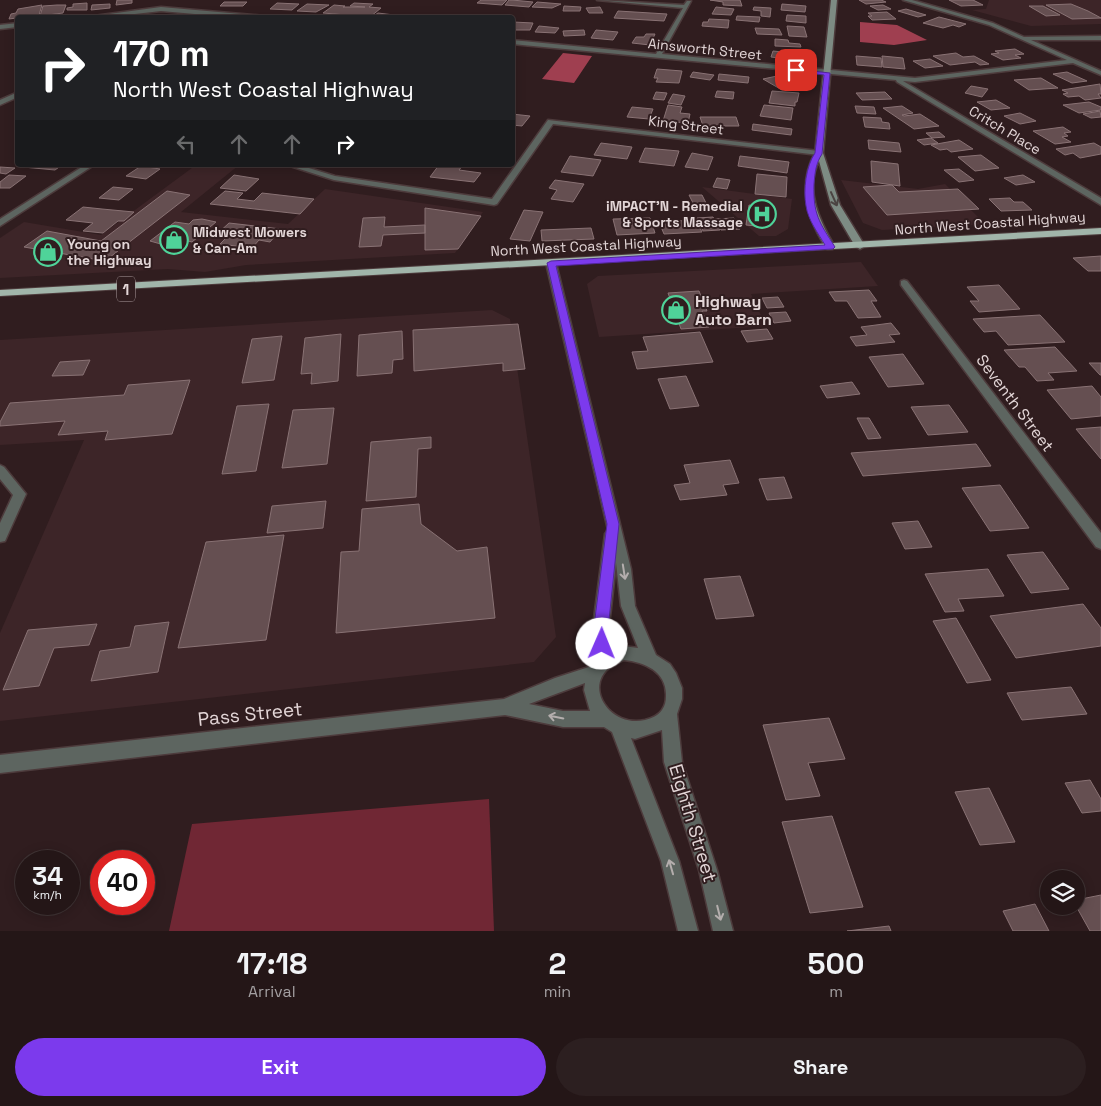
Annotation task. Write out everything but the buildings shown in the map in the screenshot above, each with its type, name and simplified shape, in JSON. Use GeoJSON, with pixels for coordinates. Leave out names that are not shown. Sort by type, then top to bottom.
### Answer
{"type":"FeatureCollection","features":[{"type":"Feature","properties":{"kind":"highway","name":"North West Coastal Highway"},"geometry":{"type":"LineString","coordinates":[[0,293],[1101,231]]}},
{"type":"Feature","properties":{"kind":"highway","name":"North West Coastal Highway"},"geometry":{"type":"LineString","coordinates":[[0,298],[252,279]]}},
{"type":"Feature","properties":{"kind":"main road"},"geometry":{"type":"LineString","coordinates":[[830,247],[815,222],[810,206],[811,172],[813,161],[819,154],[834,0]]}},
{"type":"Feature","properties":{"kind":"main road"},"geometry":{"type":"LineString","coordinates":[[819,154],[827,169],[830,190],[840,213],[860,246]]}},
{"type":"Feature","properties":{"kind":"street"},"geometry":{"type":"LineString","coordinates":[[600,0],[686,7]]}},
{"type":"Feature","properties":{"kind":"street"},"geometry":{"type":"LineString","coordinates":[[658,56],[690,0]]}},
{"type":"Feature","properties":{"kind":"street"},"geometry":{"type":"LineString","coordinates":[[906,0],[991,24],[1101,74]]}},
{"type":"Feature","properties":{"kind":"street"},"geometry":{"type":"LineString","coordinates":[[182,9],[191,4]]}},
{"type":"Feature","properties":{"kind":"street"},"geometry":{"type":"LineString","coordinates":[[104,15],[141,10],[182,9],[237,15]]}},
{"type":"Feature","properties":{"kind":"street"},"geometry":{"type":"LineString","coordinates":[[0,27],[15,25]]}},
{"type":"Feature","properties":{"kind":"street"},"geometry":{"type":"LineString","coordinates":[[1022,38],[1101,38]]}},
{"type":"Feature","properties":{"kind":"street","name":"Ainsworth Street"},"geometry":{"type":"LineString","coordinates":[[515,42],[896,79],[934,80],[1074,61]]}},
{"type":"Feature","properties":{"kind":"street","name":"Critch Place"},"geometry":{"type":"LineString","coordinates":[[896,79],[1101,202]]}},
{"type":"Feature","properties":{"kind":"street"},"geometry":{"type":"LineString","coordinates":[[0,102],[15,95]]}},
{"type":"Feature","properties":{"kind":"street","name":"King Street"},"geometry":{"type":"LineString","coordinates":[[298,167],[334,178],[494,202],[551,122],[819,154]]}},
{"type":"Feature","properties":{"kind":"street"},"geometry":{"type":"LineString","coordinates":[[0,224],[87,167]]}},
{"type":"Feature","properties":{"kind":"street"},"geometry":{"type":"LineString","coordinates":[[551,263],[624,569],[628,606],[650,657]]}},
{"type":"Feature","properties":{"kind":"street","name":"Seventh Street"},"geometry":{"type":"LineString","coordinates":[[904,283],[1101,543]]}},
{"type":"Feature","properties":{"kind":"street"},"geometry":{"type":"LineString","coordinates":[[0,470],[20,494],[0,537]]}},
{"type":"Feature","properties":{"kind":"street"},"geometry":{"type":"LineString","coordinates":[[599,667],[601,626],[613,524]]}},
{"type":"Feature","properties":{"kind":"street"},"geometry":{"type":"LineString","coordinates":[[623,653],[636,653],[650,657],[661,665],[670,676],[674,688],[674,701],[669,714],[660,723],[647,729],[633,731],[612,723],[596,708],[592,695],[591,683],[599,667],[612,656],[623,653]]}},
{"type":"Feature","properties":{"kind":"street","name":"Pass Street"},"geometry":{"type":"LineString","coordinates":[[0,764],[505,707],[599,667]]}},
{"type":"Feature","properties":{"kind":"street","name":"Pass Street"},"geometry":{"type":"LineString","coordinates":[[505,707],[563,719],[612,723]]}},
{"type":"Feature","properties":{"kind":"street","name":"Eighth Street"},"geometry":{"type":"LineString","coordinates":[[669,714],[673,762],[708,870],[723,931]]}},
{"type":"Feature","properties":{"kind":"street","name":"Eighth Street"},"geometry":{"type":"LineString","coordinates":[[612,723],[670,861],[688,931]]}},
{"type":"Feature","properties":{"kind":"shaded area"},"geometry":{"type":"Polygon","coordinates":[[[989,0],[1101,0],[1101,24],[1031,26],[972,10],[986,9],[989,0]]]}},
{"type":"Feature","properties":{"kind":"shaded area"},"geometry":{"type":"Polygon","coordinates":[[[860,22],[897,25],[927,40],[894,45],[860,42],[860,22]]]}},
{"type":"Feature","properties":{"kind":"shaded area"},"geometry":{"type":"Polygon","coordinates":[[[563,53],[592,56],[574,83],[542,79],[563,53]]]}},
{"type":"Feature","properties":{"kind":"shaded area"},"geometry":{"type":"Polygon","coordinates":[[[193,167],[237,167],[181,212],[288,224],[325,189],[483,212],[455,253],[246,265],[205,272],[168,269],[0,278],[0,238],[24,222],[101,235],[193,167]]]}},
{"type":"Feature","properties":{"kind":"shaded area"},"geometry":{"type":"Polygon","coordinates":[[[841,180],[918,189],[945,184],[985,224],[882,230],[863,223],[841,180]]]}},
{"type":"Feature","properties":{"kind":"shaded area","name":"iMPACT'N - Remedial & Sports Massage"},"geometry":{"type":"Polygon","coordinates":[[[702,187],[792,199],[788,229],[776,236],[759,236],[702,187]]]}},
{"type":"Feature","properties":{"kind":"shaded area","name":"Highway Auto Barn"},"geometry":{"type":"Polygon","coordinates":[[[861,262],[878,286],[751,294],[766,326],[599,337],[587,284],[598,276],[861,262]]]}},
{"type":"Feature","properties":{"kind":"shaded area"},"geometry":{"type":"Polygon","coordinates":[[[492,310],[510,319],[556,637],[534,662],[0,721],[0,633],[84,440],[0,445],[0,340],[492,310]]]}},
{"type":"Feature","properties":{"kind":"shaded area"},"geometry":{"type":"Polygon","coordinates":[[[489,799],[494,931],[169,931],[192,824],[489,799]]]}},
{"type":"Feature","properties":{"kind":"place","name":"iMPACT'N - Remedial & Sports Massage"},"geometry":{"type":"Point","coordinates":[762,214]}},
{"type":"Feature","properties":{"kind":"place","name":"Midwest Mowers & Can-Am"},"geometry":{"type":"Point","coordinates":[174,240]}},
{"type":"Feature","properties":{"kind":"place","name":"Young on the Highway"},"geometry":{"type":"Point","coordinates":[48,252]}},
{"type":"Feature","properties":{"kind":"place","name":"Highway Auto Barn"},"geometry":{"type":"Point","coordinates":[676,310]}},
{"type":"Feature","properties":{"kind":"route"},"geometry":{"type":"LineString","coordinates":[[602,644],[601,626],[613,524],[551,263],[830,247],[815,222],[810,206],[811,172],[813,161],[819,154],[828,73],[796,70]]}}]}
